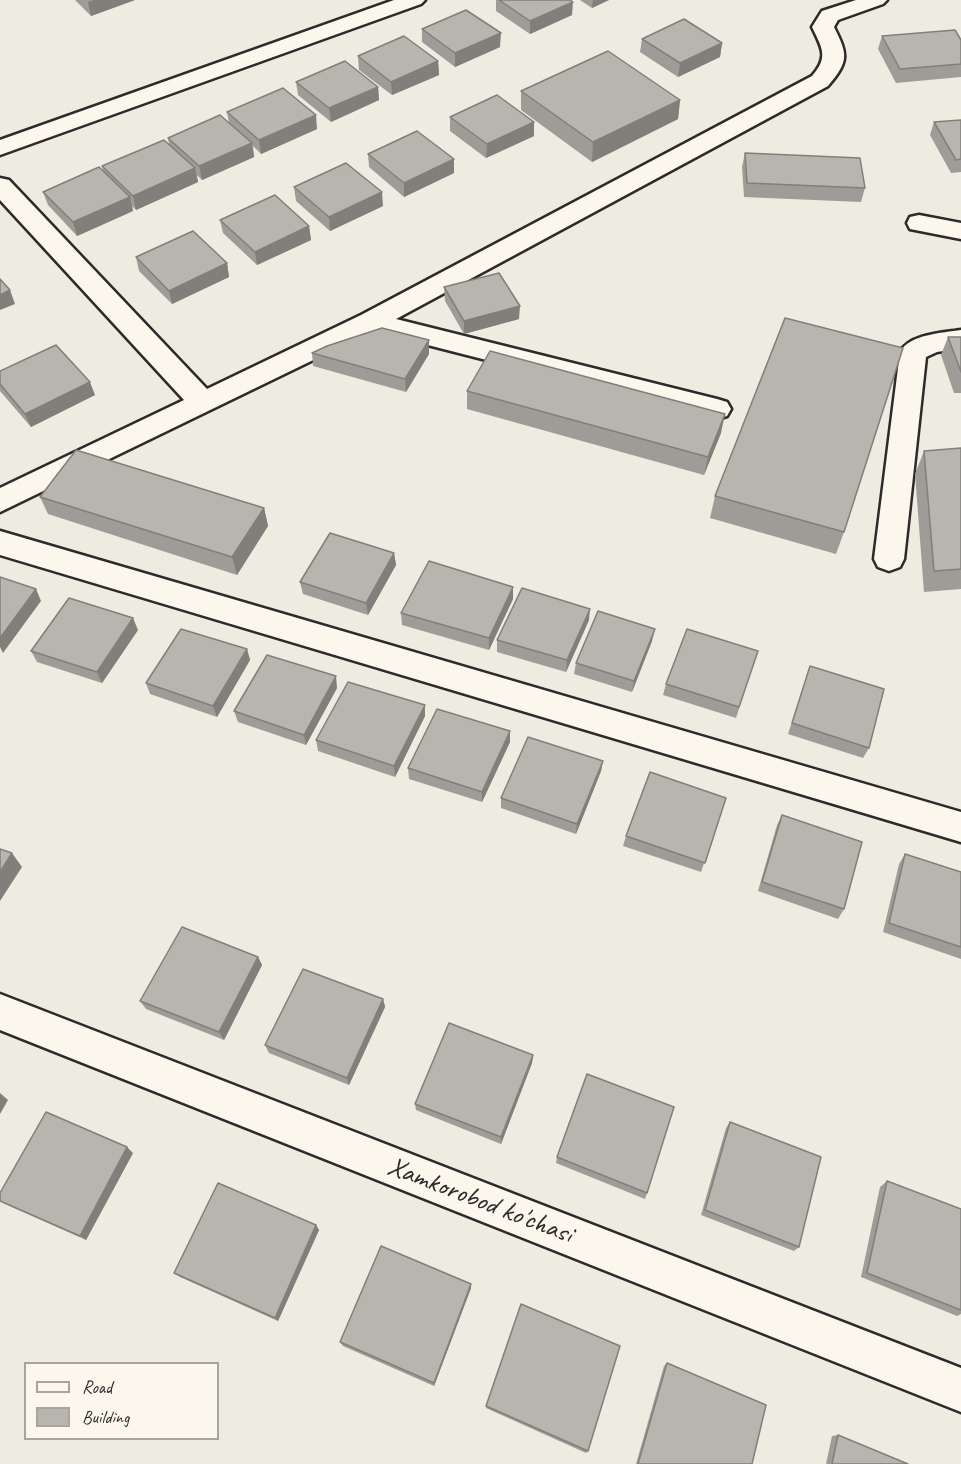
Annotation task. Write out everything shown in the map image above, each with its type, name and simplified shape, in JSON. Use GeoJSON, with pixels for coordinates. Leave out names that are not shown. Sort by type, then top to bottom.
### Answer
{"type":"FeatureCollection","features":[{"type":"Feature","properties":{"kind":"street"},"geometry":{"type":"LineString","coordinates":[[0,148],[414,0]]}},
{"type":"Feature","properties":{"kind":"street"},"geometry":{"type":"LineString","coordinates":[[0,501],[370,321],[820,81],[833,67],[835,52],[823,27],[830,16],[876,0]]}},
{"type":"Feature","properties":{"kind":"street"},"geometry":{"type":"LineString","coordinates":[[0,185],[202,401]]}},
{"type":"Feature","properties":{"kind":"street"},"geometry":{"type":"LineString","coordinates":[[919,223],[961,231]]}},
{"type":"Feature","properties":{"kind":"street"},"geometry":{"type":"LineString","coordinates":[[370,321],[717,409]]}},
{"type":"Feature","properties":{"kind":"street"},"geometry":{"type":"LineString","coordinates":[[889,559],[913,352],[931,344],[961,339]]}},
{"type":"Feature","properties":{"kind":"street"},"geometry":{"type":"LineString","coordinates":[[0,543],[961,827]]}},
{"type":"Feature","properties":{"kind":"street","name":"Xamkorobod ko'chasi"},"geometry":{"type":"LineString","coordinates":[[0,1012],[961,1390]]}},
{"type":"Feature","properties":{"kind":"building"},"geometry":{"type":"Polygon","coordinates":[[[499,0],[570,0],[573,2],[530,21],[499,0]]]}},
{"type":"Feature","properties":{"kind":"building"},"geometry":{"type":"Polygon","coordinates":[[[466,10],[501,33],[455,53],[422,29],[466,10]]]}},
{"type":"Feature","properties":{"kind":"building"},"geometry":{"type":"Polygon","coordinates":[[[684,19],[722,43],[680,63],[642,39],[684,19]]]}},
{"type":"Feature","properties":{"kind":"building"},"geometry":{"type":"Polygon","coordinates":[[[955,30],[961,40],[961,64],[900,69],[882,36],[955,30]]]}},
{"type":"Feature","properties":{"kind":"building"},"geometry":{"type":"Polygon","coordinates":[[[404,36],[438,61],[391,82],[358,56],[404,36]]]}},
{"type":"Feature","properties":{"kind":"building"},"geometry":{"type":"Polygon","coordinates":[[[608,51],[680,100],[593,142],[521,91],[608,51]]]}},
{"type":"Feature","properties":{"kind":"building"},"geometry":{"type":"Polygon","coordinates":[[[345,61],[378,87],[329,108],[296,82],[345,61]]]}},
{"type":"Feature","properties":{"kind":"building"},"geometry":{"type":"Polygon","coordinates":[[[283,88],[316,115],[259,140],[227,112],[283,88]]]}},
{"type":"Feature","properties":{"kind":"building"},"geometry":{"type":"Polygon","coordinates":[[[497,95],[534,122],[487,144],[450,117],[497,95]]]}},
{"type":"Feature","properties":{"kind":"building"},"geometry":{"type":"Polygon","coordinates":[[[220,115],[252,143],[199,166],[168,138],[220,115]]]}},
{"type":"Feature","properties":{"kind":"building"},"geometry":{"type":"Polygon","coordinates":[[[961,120],[961,159],[956,160],[934,122],[961,120]]]}},
{"type":"Feature","properties":{"kind":"building"},"geometry":{"type":"Polygon","coordinates":[[[417,131],[454,159],[404,183],[368,154],[417,131]]]}},
{"type":"Feature","properties":{"kind":"building"},"geometry":{"type":"Polygon","coordinates":[[[164,140],[195,168],[133,196],[102,166],[164,140]]]}},
{"type":"Feature","properties":{"kind":"building"},"geometry":{"type":"Polygon","coordinates":[[[745,153],[860,158],[865,188],[747,183],[745,153]]]}},
{"type":"Feature","properties":{"kind":"building"},"geometry":{"type":"Polygon","coordinates":[[[346,163],[382,192],[329,217],[294,187],[346,163]]]}},
{"type":"Feature","properties":{"kind":"building"},"geometry":{"type":"Polygon","coordinates":[[[99,167],[130,197],[73,222],[43,192],[99,167]]]}},
{"type":"Feature","properties":{"kind":"building"},"geometry":{"type":"Polygon","coordinates":[[[275,195],[309,226],[255,252],[220,220],[275,195]]]}},
{"type":"Feature","properties":{"kind":"building"},"geometry":{"type":"Polygon","coordinates":[[[193,231],[227,263],[169,291],[136,257],[193,231]]]}},
{"type":"Feature","properties":{"kind":"building"},"geometry":{"type":"Polygon","coordinates":[[[499,273],[520,306],[464,321],[444,287],[499,273]]]}},
{"type":"Feature","properties":{"kind":"building"},"geometry":{"type":"Polygon","coordinates":[[[0,279],[10,290],[0,295],[0,279]]]}},
{"type":"Feature","properties":{"kind":"building"},"geometry":{"type":"Polygon","coordinates":[[[785,318],[903,348],[844,532],[715,496],[785,318]]]}},
{"type":"Feature","properties":{"kind":"building"},"geometry":{"type":"Polygon","coordinates":[[[382,328],[429,340],[405,379],[312,353],[327,346],[382,328]]]}},
{"type":"Feature","properties":{"kind":"building"},"geometry":{"type":"Polygon","coordinates":[[[948,337],[961,337],[961,372],[948,337]]]}},
{"type":"Feature","properties":{"kind":"building"},"geometry":{"type":"Polygon","coordinates":[[[56,345],[90,382],[25,414],[0,384],[0,371],[56,345]]]}},
{"type":"Feature","properties":{"kind":"building"},"geometry":{"type":"Polygon","coordinates":[[[490,351],[725,414],[708,457],[467,391],[490,351]]]}},
{"type":"Feature","properties":{"kind":"building"},"geometry":{"type":"Polygon","coordinates":[[[961,448],[961,569],[934,571],[924,451],[961,448]]]}},
{"type":"Feature","properties":{"kind":"building"},"geometry":{"type":"Polygon","coordinates":[[[76,450],[264,508],[232,557],[40,497],[76,450]]]}},
{"type":"Feature","properties":{"kind":"building"},"geometry":{"type":"Polygon","coordinates":[[[330,533],[394,553],[366,603],[300,582],[330,533]]]}},
{"type":"Feature","properties":{"kind":"building"},"geometry":{"type":"Polygon","coordinates":[[[429,561],[513,587],[489,638],[401,613],[429,561]]]}},
{"type":"Feature","properties":{"kind":"building"},"geometry":{"type":"Polygon","coordinates":[[[0,577],[36,589],[0,638],[0,577]]]}},
{"type":"Feature","properties":{"kind":"building"},"geometry":{"type":"Polygon","coordinates":[[[522,588],[590,609],[567,660],[497,640],[522,588]]]}},
{"type":"Feature","properties":{"kind":"building"},"geometry":{"type":"Polygon","coordinates":[[[69,598],[133,618],[97,672],[31,651],[69,598]]]}},
{"type":"Feature","properties":{"kind":"building"},"geometry":{"type":"Polygon","coordinates":[[[598,611],[655,629],[634,681],[576,663],[598,611]]]}},
{"type":"Feature","properties":{"kind":"building"},"geometry":{"type":"Polygon","coordinates":[[[181,629],[247,649],[213,706],[146,683],[181,629]]]}},
{"type":"Feature","properties":{"kind":"building"},"geometry":{"type":"Polygon","coordinates":[[[687,629],[758,651],[739,707],[666,684],[687,629]]]}},
{"type":"Feature","properties":{"kind":"building"},"geometry":{"type":"Polygon","coordinates":[[[267,655],[336,676],[304,735],[234,711],[267,655]]]}},
{"type":"Feature","properties":{"kind":"building"},"geometry":{"type":"Polygon","coordinates":[[[810,666],[884,689],[869,748],[792,723],[810,666]]]}},
{"type":"Feature","properties":{"kind":"building"},"geometry":{"type":"Polygon","coordinates":[[[348,682],[425,705],[394,766],[316,740],[348,682]]]}},
{"type":"Feature","properties":{"kind":"building"},"geometry":{"type":"Polygon","coordinates":[[[437,709],[510,731],[482,792],[408,768],[437,709]]]}},
{"type":"Feature","properties":{"kind":"building"},"geometry":{"type":"Polygon","coordinates":[[[528,737],[603,761],[577,824],[501,798],[528,737]]]}},
{"type":"Feature","properties":{"kind":"building"},"geometry":{"type":"Polygon","coordinates":[[[650,772],[726,798],[705,863],[626,836],[650,772]]]}},
{"type":"Feature","properties":{"kind":"building"},"geometry":{"type":"Polygon","coordinates":[[[782,815],[862,842],[844,909],[762,882],[782,815]]]}},
{"type":"Feature","properties":{"kind":"building"},"geometry":{"type":"Polygon","coordinates":[[[0,849],[12,853],[0,872],[0,849]]]}},
{"type":"Feature","properties":{"kind":"building"},"geometry":{"type":"Polygon","coordinates":[[[905,854],[961,872],[961,947],[889,923],[905,854]]]}},
{"type":"Feature","properties":{"kind":"building"},"geometry":{"type":"Polygon","coordinates":[[[182,927],[258,957],[219,1032],[140,1001],[182,927]]]}},
{"type":"Feature","properties":{"kind":"building"},"geometry":{"type":"Polygon","coordinates":[[[303,969],[383,999],[347,1078],[265,1045],[303,969]]]}},
{"type":"Feature","properties":{"kind":"building"},"geometry":{"type":"Polygon","coordinates":[[[449,1023],[533,1055],[501,1137],[415,1104],[449,1023]]]}},
{"type":"Feature","properties":{"kind":"building"},"geometry":{"type":"Polygon","coordinates":[[[587,1074],[674,1107],[647,1193],[557,1157],[587,1074]]]}},
{"type":"Feature","properties":{"kind":"building"},"geometry":{"type":"Polygon","coordinates":[[[46,1112],[127,1147],[80,1236],[0,1201],[0,1193],[46,1112]]]}},
{"type":"Feature","properties":{"kind":"building"},"geometry":{"type":"Polygon","coordinates":[[[730,1122],[821,1157],[799,1247],[705,1210],[730,1122]]]}},
{"type":"Feature","properties":{"kind":"building"},"geometry":{"type":"Polygon","coordinates":[[[887,1181],[961,1209],[961,1310],[867,1273],[887,1181]]]}},
{"type":"Feature","properties":{"kind":"building"},"geometry":{"type":"Polygon","coordinates":[[[218,1183],[316,1225],[275,1318],[174,1273],[218,1183]]]}},
{"type":"Feature","properties":{"kind":"building"},"geometry":{"type":"Polygon","coordinates":[[[381,1246],[471,1284],[434,1383],[340,1342],[381,1246]]]}},
{"type":"Feature","properties":{"kind":"building"},"geometry":{"type":"Polygon","coordinates":[[[521,1304],[620,1346],[588,1451],[486,1406],[521,1304]]]}},
{"type":"Feature","properties":{"kind":"building"},"geometry":{"type":"Polygon","coordinates":[[[667,1363],[766,1405],[752,1464],[638,1464],[667,1363]]]}},
{"type":"Feature","properties":{"kind":"building"},"geometry":{"type":"Polygon","coordinates":[[[838,1435],[908,1464],[832,1464],[838,1435]]]}}]}
